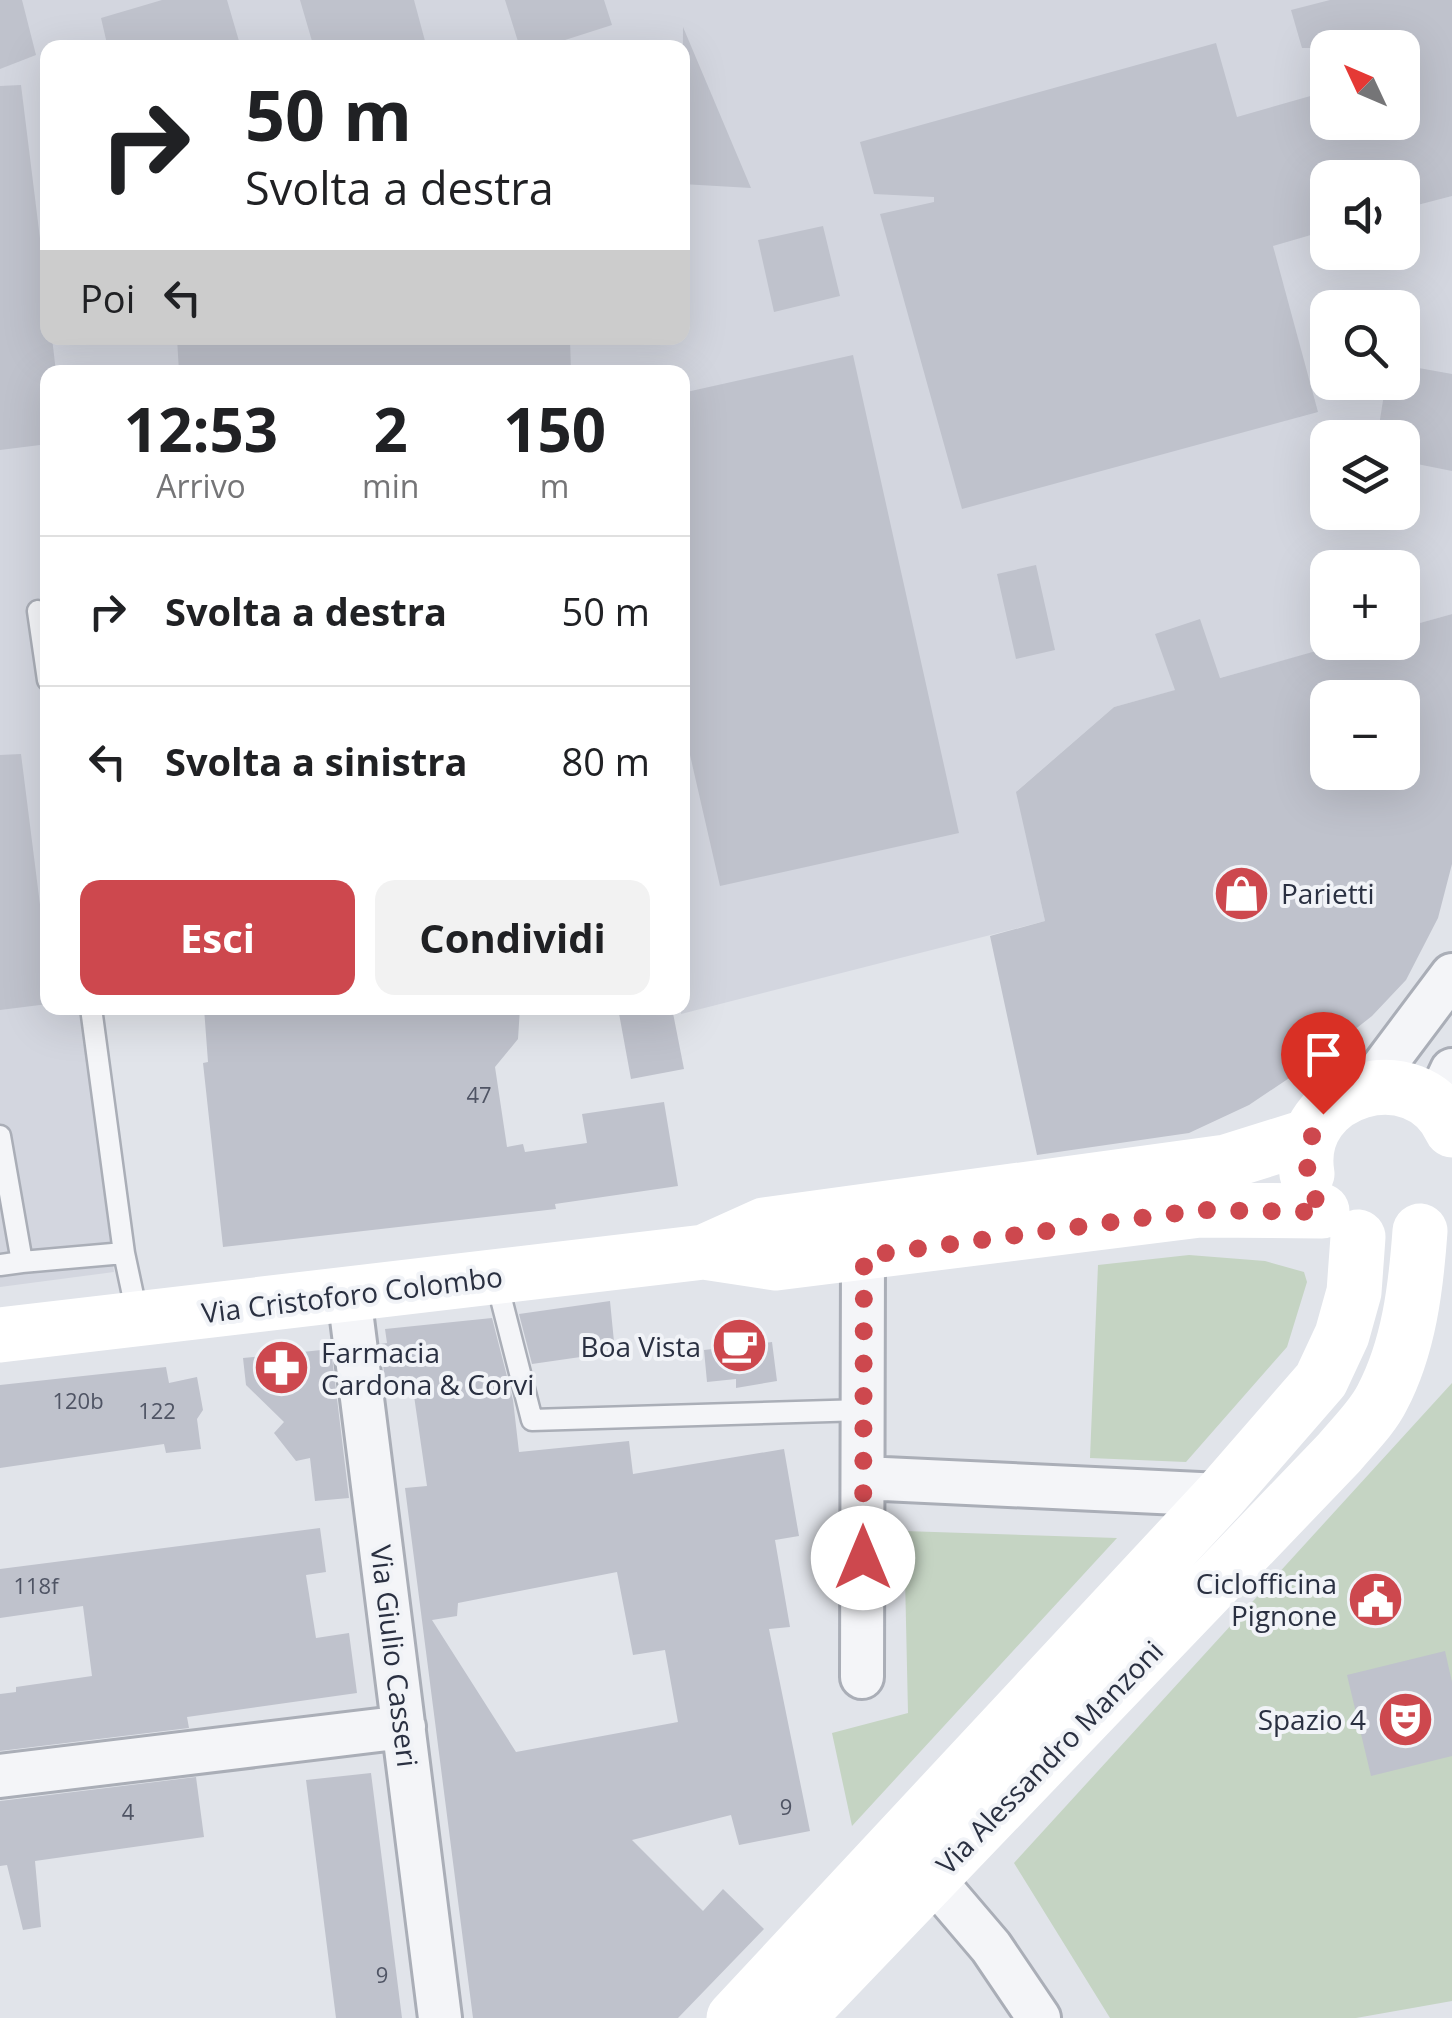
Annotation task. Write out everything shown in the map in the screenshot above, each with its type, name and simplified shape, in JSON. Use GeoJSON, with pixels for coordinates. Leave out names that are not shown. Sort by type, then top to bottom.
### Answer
{"type":"FeatureCollection","features":[{"type":"Feature","properties":{"kind":"main road"},"geometry":{"type":"LineString","coordinates":[[1340,1224],[1307,1176],[1309,1136],[1323,1114],[1343,1096],[1368,1087],[1410,1090],[1448,1107]]}},
{"type":"Feature","properties":{"kind":"main road","name":"Via Cristoforo Colombo"},"geometry":{"type":"LineString","coordinates":[[704,1252],[764,1225],[1226,1162],[1309,1136]]}},
{"type":"Feature","properties":{"kind":"main road","name":"Via Cristoforo Colombo"},"geometry":{"type":"LineString","coordinates":[[0,1335],[704,1252],[776,1264],[1231,1208],[1340,1224],[1400,1239],[1436,1213]]}},
{"type":"Feature","properties":{"kind":"main road","name":"Via Alessandro Manzoni"},"geometry":{"type":"LineString","coordinates":[[797,2018],[1339,1454],[1381,1400],[1410,1315],[1436,1213]]}},
{"type":"Feature","properties":{"kind":"main road","name":"Via Alessandro Manzoni"},"geometry":{"type":"LineString","coordinates":[[734,2018],[1221,1495],[1321,1380],[1334,1358],[1354,1292],[1340,1224]]}},
{"type":"Feature","properties":{"kind":"street"},"geometry":{"type":"LineString","coordinates":[[1368,1087],[1452,975]]}},
{"type":"Feature","properties":{"kind":"street"},"geometry":{"type":"LineString","coordinates":[[862,1677],[864,1256]]}},
{"type":"Feature","properties":{"kind":"street","name":"Via Giulio Casseri"},"geometry":{"type":"LineString","coordinates":[[348,1294],[440,2018]]}},
{"type":"Feature","properties":{"kind":"street"},"geometry":{"type":"LineString","coordinates":[[863,1478],[1221,1495]]}},
{"type":"Feature","properties":{"kind":"street"},"geometry":{"type":"LineString","coordinates":[[0,1776],[404,1727]]}},
{"type":"Feature","properties":{"kind":"street"},"geometry":{"type":"LineString","coordinates":[[932,1879],[991,1947],[1039,2018]]}},
{"type":"Feature","properties":{"kind":"lane"},"geometry":{"type":"LineString","coordinates":[[38,611],[40,625]]}},
{"type":"Feature","properties":{"kind":"lane"},"geometry":{"type":"LineString","coordinates":[[92,1015],[124,1253],[138,1319]]}},
{"type":"Feature","properties":{"kind":"lane"},"geometry":{"type":"LineString","coordinates":[[0,1136],[22,1262]]}},
{"type":"Feature","properties":{"kind":"lane"},"geometry":{"type":"LineString","coordinates":[[0,1265],[124,1253]]}},
{"type":"Feature","properties":{"kind":"lane"},"geometry":{"type":"LineString","coordinates":[[496,1277],[532,1420],[864,1410]]}},
{"type":"Feature","properties":{"kind":"shaded area"},"geometry":{"type":"Polygon","coordinates":[[[0,0],[1452,0],[1452,614],[1420,623],[1420,550],[1310,550],[1310,653],[1114,707],[1017,791],[1045,921],[690,1012],[690,365],[40,365],[40,1015],[81,1015],[114,1272],[0,1287],[0,0]]]}},
{"type":"Feature","properties":{"kind":"green space"},"geometry":{"type":"Polygon","coordinates":[[[1189,1255],[1265,1261],[1304,1272],[1307,1282],[1287,1347],[1186,1462],[1090,1458],[1098,1265],[1189,1255]]]}},
{"type":"Feature","properties":{"kind":"green space"},"geometry":{"type":"Polygon","coordinates":[[[1452,1383],[1452,2001],[1356,2018],[1110,2018],[1014,1863],[1452,1383]]]}},
{"type":"Feature","properties":{"kind":"green space"},"geometry":{"type":"Polygon","coordinates":[[[904,1531],[1117,1538],[852,1826],[832,1733],[908,1713],[904,1531]]]}},
{"type":"Feature","properties":{"kind":"building"},"geometry":{"type":"Polygon","coordinates":[[[0,0],[22,0],[36,55],[0,69],[0,0]]]}},
{"type":"Feature","properties":{"kind":"building"},"geometry":{"type":"Polygon","coordinates":[[[162,0],[227,0],[239,40],[106,40],[101,18],[162,0]]]}},
{"type":"Feature","properties":{"kind":"building"},"geometry":{"type":"Polygon","coordinates":[[[300,0],[414,0],[425,40],[312,40],[300,0]]]}},
{"type":"Feature","properties":{"kind":"building"},"geometry":{"type":"Polygon","coordinates":[[[505,0],[604,0],[612,25],[565,40],[518,40],[505,0]]]}},
{"type":"Feature","properties":{"kind":"building"},"geometry":{"type":"Polygon","coordinates":[[[1330,0],[1452,0],[1452,196],[1420,204],[1420,160],[1310,160],[1310,235],[1273,246],[1310,382],[1310,400],[1315,400],[1318,412],[962,509],[880,214],[934,202],[934,197],[874,194],[860,142],[1216,43],[1237,117],[1310,96],[1310,140],[1420,140],[1420,30],[1310,30],[1310,48],[1302,48],[1291,10],[1330,0]]]}},
{"type":"Feature","properties":{"kind":"building"},"geometry":{"type":"Polygon","coordinates":[[[690,44],[751,188],[690,184],[690,44]]]}},
{"type":"Feature","properties":{"kind":"building"},"geometry":{"type":"Polygon","coordinates":[[[21,85],[40,238],[40,345],[53,345],[55,365],[40,365],[40,445],[0,450],[0,86],[21,85]]]}},
{"type":"Feature","properties":{"kind":"building"},"geometry":{"type":"Polygon","coordinates":[[[823,226],[840,296],[774,312],[758,240],[823,226]]]}},
{"type":"Feature","properties":{"kind":"building"},"geometry":{"type":"Polygon","coordinates":[[[177,345],[570,345],[571,365],[179,365],[177,345]]]}},
{"type":"Feature","properties":{"kind":"building"},"geometry":{"type":"Polygon","coordinates":[[[853,355],[959,833],[720,886],[690,755],[690,391],[853,355]]]}},
{"type":"Feature","properties":{"kind":"building"},"geometry":{"type":"Polygon","coordinates":[[[1420,368],[1452,374],[1452,471],[1420,465],[1420,420],[1380,420],[1383,400],[1420,400],[1420,368]]]}},
{"type":"Feature","properties":{"kind":"building"},"geometry":{"type":"Polygon","coordinates":[[[1036,565],[1055,650],[1016,659],[997,574],[1036,565]]]}},
{"type":"Feature","properties":{"kind":"building","name":"Parietti"},"geometry":{"type":"Polygon","coordinates":[[[1452,614],[1452,864],[1438,918],[1406,980],[1372,1016],[1249,1105],[1189,1133],[1037,1155],[990,936],[1045,921],[1016,792],[1114,707],[1175,690],[1155,634],[1200,619],[1220,678],[1310,653],[1310,660],[1420,660],[1420,623],[1452,614]]]}},
{"type":"Feature","properties":{"kind":"building"},"geometry":{"type":"Polygon","coordinates":[[[21,754],[40,905],[40,1005],[0,1010],[0,755],[21,754]]]}},
{"type":"Feature","properties":{"kind":"building"},"geometry":{"type":"Polygon","coordinates":[[[205,1015],[520,1015],[518,1039],[495,1067],[507,1147],[523,1144],[525,1152],[587,1143],[582,1114],[664,1102],[678,1186],[555,1204],[556,1209],[223,1247],[203,1063],[208,1062],[205,1015]]]}},
{"type":"Feature","properties":{"kind":"building"},"geometry":{"type":"Polygon","coordinates":[[[619,1015],[673,1015],[684,1069],[631,1079],[619,1015]]]}},
{"type":"Feature","properties":{"kind":"building"},"geometry":{"type":"Polygon","coordinates":[[[610,1301],[615,1352],[532,1364],[519,1314],[610,1301]]]}},
{"type":"Feature","properties":{"kind":"building"},"geometry":{"type":"Polygon","coordinates":[[[492,1318],[513,1400],[519,1452],[629,1441],[633,1474],[784,1449],[799,1536],[775,1540],[790,1627],[769,1629],[810,1831],[739,1845],[731,1815],[632,1840],[703,1911],[723,1889],[764,1929],[678,2018],[473,2018],[405,1488],[427,1486],[412,1382],[386,1386],[380,1344],[387,1343],[385,1329],[492,1318]],[[617,1572],[458,1603],[457,1616],[432,1620],[516,1752],[678,1722],[665,1650],[633,1655],[617,1572]]]}},
{"type":"Feature","properties":{"kind":"building"},"geometry":{"type":"Polygon","coordinates":[[[772,1342],[777,1381],[736,1388],[736,1379],[707,1382],[704,1350],[772,1342]]]}},
{"type":"Feature","properties":{"kind":"building"},"geometry":{"type":"Polygon","coordinates":[[[331,1349],[349,1498],[315,1501],[310,1458],[296,1461],[274,1433],[284,1422],[246,1385],[243,1358],[331,1349]]]}},
{"type":"Feature","properties":{"kind":"building"},"geometry":{"type":"Polygon","coordinates":[[[166,1367],[169,1383],[197,1377],[203,1410],[197,1419],[201,1449],[166,1453],[164,1444],[0,1468],[0,1385],[166,1367]]]}},
{"type":"Feature","properties":{"kind":"building"},"geometry":{"type":"Polygon","coordinates":[[[320,1528],[326,1572],[306,1575],[316,1638],[349,1633],[357,1693],[187,1717],[189,1728],[0,1751],[0,1694],[16,1692],[16,1687],[92,1676],[83,1606],[0,1618],[0,1569],[320,1528]]]}},
{"type":"Feature","properties":{"kind":"building","name":"Spazio 4"},"geometry":{"type":"Polygon","coordinates":[[[1445,1651],[1452,1682],[1452,1756],[1371,1776],[1347,1675],[1445,1651]]]}},
{"type":"Feature","properties":{"kind":"building"},"geometry":{"type":"Polygon","coordinates":[[[371,1773],[402,2018],[336,2018],[306,1780],[371,1773]]]}},
{"type":"Feature","properties":{"kind":"building"},"geometry":{"type":"Polygon","coordinates":[[[196,1777],[204,1837],[35,1861],[41,1927],[23,1930],[7,1865],[0,1866],[0,1801],[196,1777]]]}},
{"type":"Feature","properties":{"kind":"place","name":"Parietti"},"geometry":{"type":"Point","coordinates":[1242,893]}},
{"type":"Feature","properties":{"kind":"place","name":"Boa Vista"},"geometry":{"type":"Point","coordinates":[740,1346]}},
{"type":"Feature","properties":{"kind":"place","name":"Farmacia Cardona & Corvi"},"geometry":{"type":"Point","coordinates":[282,1368]}},
{"type":"Feature","properties":{"kind":"place","name":"Ciclofficina Pignone"},"geometry":{"type":"Point","coordinates":[1376,1599]}},
{"type":"Feature","properties":{"kind":"place","name":"Spazio 4"},"geometry":{"type":"Point","coordinates":[1405,1719]}},
{"type":"Feature","properties":{"kind":"route"},"geometry":{"type":"LineString","coordinates":[[863,1558],[864,1256],[1200,1210],[1322,1212],[1309,1189],[1305,1162],[1309,1136],[1323,1114]]}}]}
